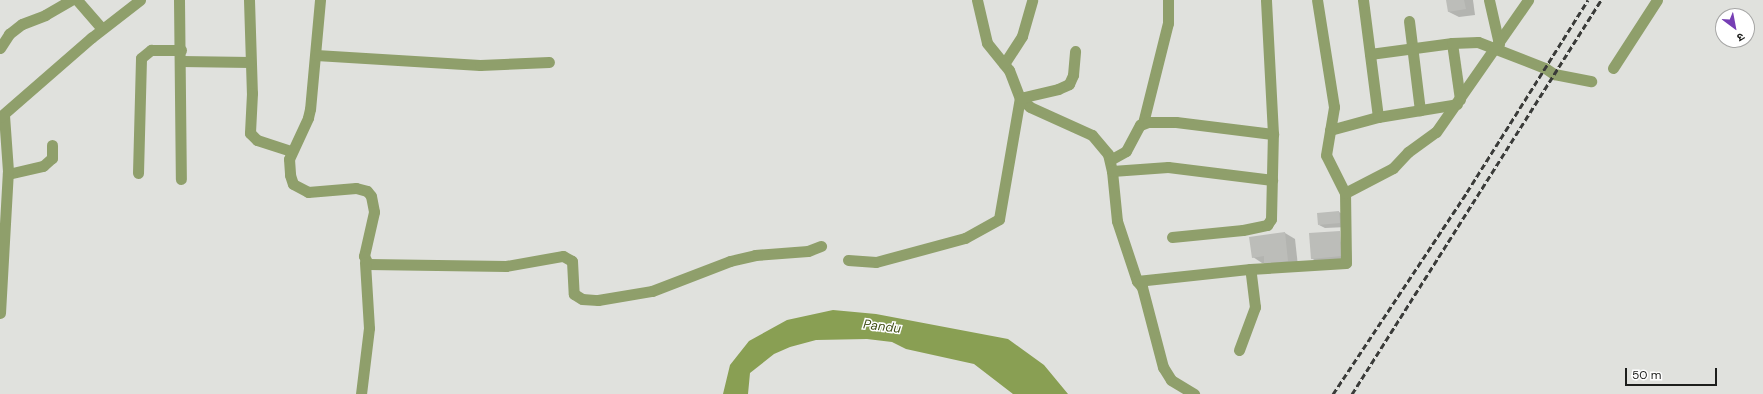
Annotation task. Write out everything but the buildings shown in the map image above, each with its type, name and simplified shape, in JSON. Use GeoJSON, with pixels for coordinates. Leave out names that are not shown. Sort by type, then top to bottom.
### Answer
{"type":"FeatureCollection","features":[{"type":"Feature","properties":{"kind":"street"},"geometry":{"type":"LineString","coordinates":[[0,48],[9,34],[22,24],[45,15],[71,0]]}},
{"type":"Feature","properties":{"kind":"street"},"geometry":{"type":"LineString","coordinates":[[77,0],[102,29]]}},
{"type":"Feature","properties":{"kind":"street"},"geometry":{"type":"LineString","coordinates":[[0,313],[8,174],[2,116],[102,29],[140,0]]}},
{"type":"Feature","properties":{"kind":"street"},"geometry":{"type":"LineString","coordinates":[[179,0],[181,56],[181,179]]}},
{"type":"Feature","properties":{"kind":"street"},"geometry":{"type":"LineString","coordinates":[[249,0],[250,133],[257,140],[291,151]]}},
{"type":"Feature","properties":{"kind":"street"},"geometry":{"type":"LineString","coordinates":[[320,0],[316,55],[308,118],[291,151],[290,175],[293,184],[308,192],[362,189],[371,196],[373,222],[365,262],[369,328],[361,394]]}},
{"type":"Feature","properties":{"kind":"street"},"geometry":{"type":"LineString","coordinates":[[977,0],[988,43],[1004,64],[1020,98],[1030,107],[1092,135],[1111,165],[1117,221],[1137,281],[1142,287],[1166,373],[1171,380],[1194,394]]}},
{"type":"Feature","properties":{"kind":"street"},"geometry":{"type":"LineString","coordinates":[[1004,64],[1020,40],[1032,0]]}},
{"type":"Feature","properties":{"kind":"street"},"geometry":{"type":"LineString","coordinates":[[1111,165],[1126,151],[1143,123],[1168,23],[1168,0]]}},
{"type":"Feature","properties":{"kind":"street"},"geometry":{"type":"LineString","coordinates":[[1172,237],[1267,225],[1271,219],[1273,134],[1266,0]]}},
{"type":"Feature","properties":{"kind":"street"},"geometry":{"type":"LineString","coordinates":[[1137,281],[1250,268],[1346,263],[1345,193],[1326,155],[1334,107],[1317,0]]}},
{"type":"Feature","properties":{"kind":"street"},"geometry":{"type":"LineString","coordinates":[[1363,0],[1378,117]]}},
{"type":"Feature","properties":{"kind":"street"},"geometry":{"type":"LineString","coordinates":[[1489,0],[1497,46]]}},
{"type":"Feature","properties":{"kind":"street"},"geometry":{"type":"LineString","coordinates":[[1345,193],[1393,168],[1408,152],[1430,138],[1459,102],[1528,0]]}},
{"type":"Feature","properties":{"kind":"street"},"geometry":{"type":"LineString","coordinates":[[1613,68],[1657,0]]}},
{"type":"Feature","properties":{"kind":"street"},"geometry":{"type":"LineString","coordinates":[[1410,21],[1420,110]]}},
{"type":"Feature","properties":{"kind":"street"},"geometry":{"type":"LineString","coordinates":[[1370,54],[1413,47],[1478,42],[1497,46],[1545,68],[1554,74],[1591,81]]}},
{"type":"Feature","properties":{"kind":"street"},"geometry":{"type":"LineString","coordinates":[[1452,43],[1459,102]]}},
{"type":"Feature","properties":{"kind":"street"},"geometry":{"type":"LineString","coordinates":[[138,174],[141,58],[151,50],[181,56],[250,62]]}},
{"type":"Feature","properties":{"kind":"street"},"geometry":{"type":"LineString","coordinates":[[1020,98],[1058,89],[1069,84],[1073,74],[1075,51]]}},
{"type":"Feature","properties":{"kind":"street"},"geometry":{"type":"LineString","coordinates":[[316,55],[480,65],[549,62]]}},
{"type":"Feature","properties":{"kind":"street"},"geometry":{"type":"LineString","coordinates":[[848,260],[876,262],[965,238],[999,219],[1020,98]]}},
{"type":"Feature","properties":{"kind":"street"},"geometry":{"type":"LineString","coordinates":[[1330,130],[1378,117],[1459,102]]}},
{"type":"Feature","properties":{"kind":"street"},"geometry":{"type":"LineString","coordinates":[[1143,123],[1176,122],[1273,134]]}},
{"type":"Feature","properties":{"kind":"street"},"geometry":{"type":"LineString","coordinates":[[8,174],[44,166],[52,158],[52,145]]}},
{"type":"Feature","properties":{"kind":"street"},"geometry":{"type":"LineString","coordinates":[[1111,165],[1168,167],[1272,180]]}},
{"type":"Feature","properties":{"kind":"street"},"geometry":{"type":"LineString","coordinates":[[365,262],[371,266],[506,266],[563,256],[572,261],[574,294],[582,299],[598,300],[652,291],[730,261],[755,255],[808,251],[822,246]]}},
{"type":"Feature","properties":{"kind":"street"},"geometry":{"type":"LineString","coordinates":[[1239,350],[1255,307],[1250,268]]}},
{"type":"Feature","properties":{"kind":"water","name":"Pandu"},"geometry":{"type":"Polygon","coordinates":[[[833,310],[876,314],[1008,339],[1044,365],[1068,394],[1013,394],[974,364],[906,349],[892,342],[867,339],[816,340],[790,347],[774,354],[750,373],[748,394],[723,394],[730,365],[749,341],[787,320],[833,310]]]}},
{"type":"Feature","properties":{"kind":"railway"},"geometry":{"type":"LineString","coordinates":[[1333,394],[1467,192],[1588,0]]}},
{"type":"Feature","properties":{"kind":"railway"},"geometry":{"type":"LineString","coordinates":[[1352,394],[1601,0]]}}]}
